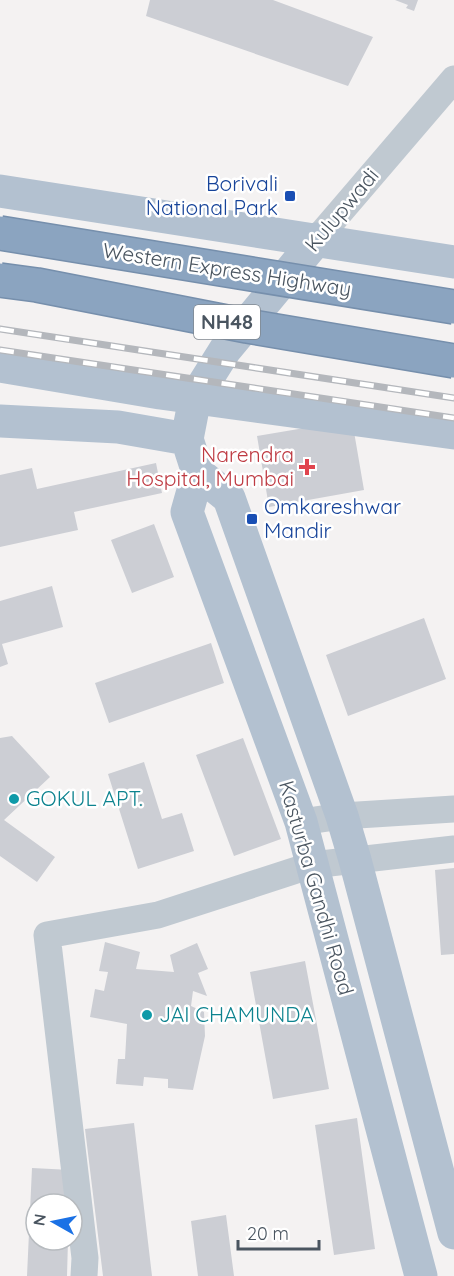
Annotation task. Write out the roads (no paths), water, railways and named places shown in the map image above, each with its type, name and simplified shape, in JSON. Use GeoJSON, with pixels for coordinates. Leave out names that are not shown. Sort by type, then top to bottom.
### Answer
{"type":"FeatureCollection","features":[{"type":"Feature","properties":{"kind":"highway","name":"Western Express Highway"},"geometry":{"type":"LineString","coordinates":[[0,233],[454,307]]}},
{"type":"Feature","properties":{"kind":"highway","name":"NH48"},"geometry":{"type":"LineString","coordinates":[[0,280],[37,285],[247,326],[454,361]]}},
{"type":"Feature","properties":{"kind":"main road"},"geometry":{"type":"LineString","coordinates":[[0,191],[454,262]]}},
{"type":"Feature","properties":{"kind":"main road","name":"Kulupwadi"},"geometry":{"type":"LineString","coordinates":[[198,473],[187,439],[195,398],[225,350],[317,239]]}},
{"type":"Feature","properties":{"kind":"main road"},"geometry":{"type":"LineString","coordinates":[[0,366],[160,393],[454,433]]}},
{"type":"Feature","properties":{"kind":"main road"},"geometry":{"type":"LineString","coordinates":[[118,427],[122,387]]}},
{"type":"Feature","properties":{"kind":"main road"},"geometry":{"type":"LineString","coordinates":[[0,421],[118,427],[187,439]]}},
{"type":"Feature","properties":{"kind":"main road"},"geometry":{"type":"LineString","coordinates":[[198,473],[229,498],[342,816],[454,1233]]}},
{"type":"Feature","properties":{"kind":"main road","name":"Kasturba Gandhi Road"},"geometry":{"type":"LineString","coordinates":[[198,473],[187,512],[301,822],[421,1276]]}},
{"type":"Feature","properties":{"kind":"street","name":"Kulupwadi"},"geometry":{"type":"LineString","coordinates":[[317,239],[454,79]]}},
{"type":"Feature","properties":{"kind":"street"},"geometry":{"type":"LineString","coordinates":[[301,822],[342,816],[454,809]]}},
{"type":"Feature","properties":{"kind":"street"},"geometry":{"type":"LineString","coordinates":[[84,1276],[85,1258],[47,935],[158,915],[312,865],[454,849]]}},
{"type":"Feature","properties":{"kind":"railway"},"geometry":{"type":"LineString","coordinates":[[0,329],[454,398]]}},
{"type":"Feature","properties":{"kind":"railway"},"geometry":{"type":"LineString","coordinates":[[0,350],[454,418]]}},
{"type":"Feature","properties":{"kind":"place","name":"Borivali National Park"},"geometry":{"type":"Point","coordinates":[290,196]}},
{"type":"Feature","properties":{"kind":"place","name":"Narendra Hospital, Mumbai"},"geometry":{"type":"Point","coordinates":[307,467]}},
{"type":"Feature","properties":{"kind":"place","name":"Omkareshwar Mandir"},"geometry":{"type":"Point","coordinates":[252,519]}},
{"type":"Feature","properties":{"kind":"place","name":"GOKUL APT."},"geometry":{"type":"Point","coordinates":[14,799]}},
{"type":"Feature","properties":{"kind":"place","name":"JAI CHAMUNDA"},"geometry":{"type":"Point","coordinates":[147,1015]}}]}
